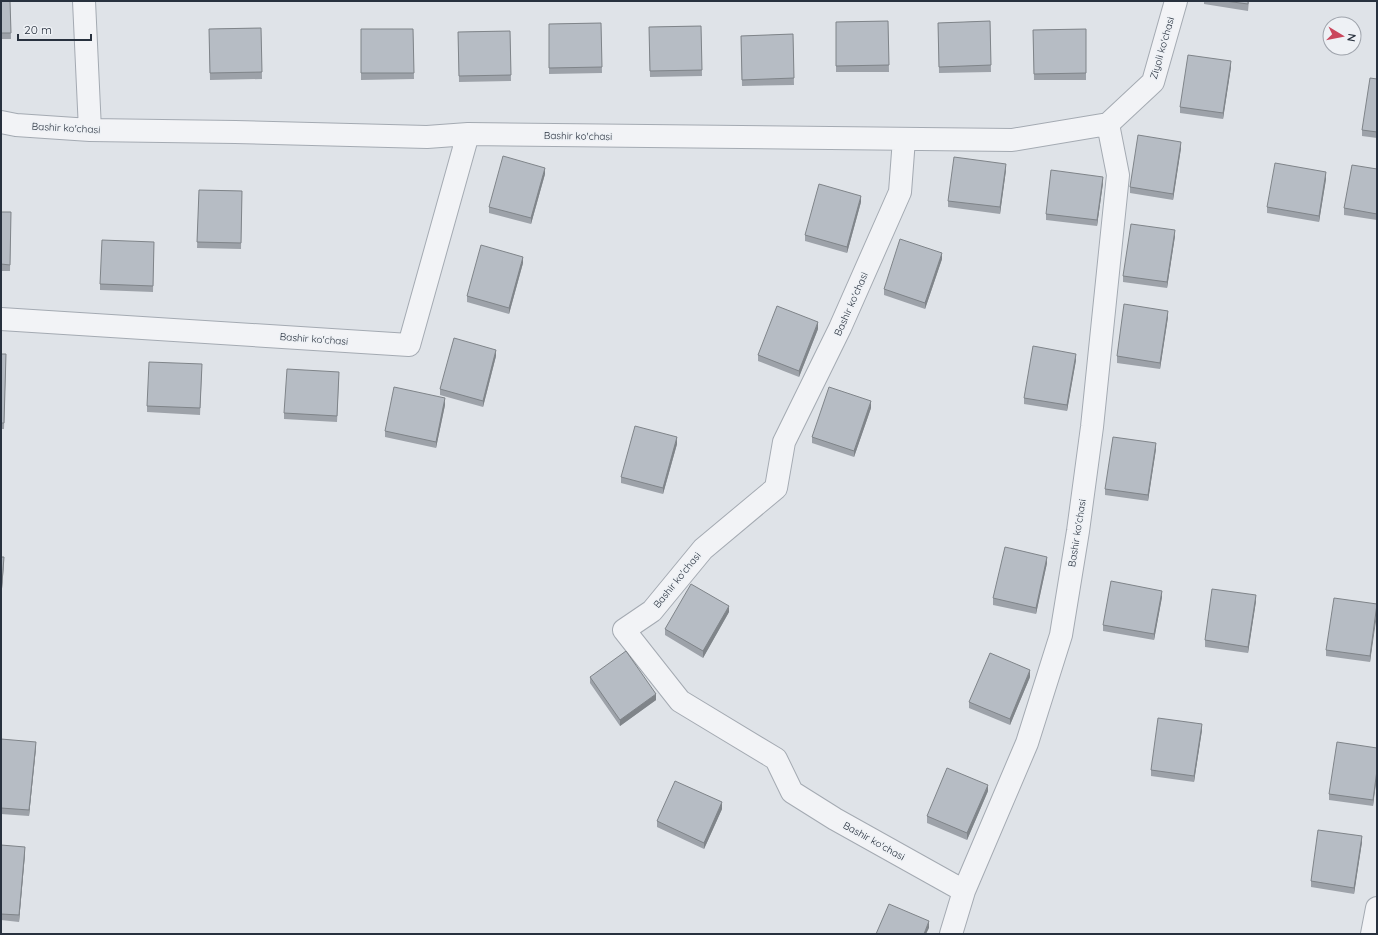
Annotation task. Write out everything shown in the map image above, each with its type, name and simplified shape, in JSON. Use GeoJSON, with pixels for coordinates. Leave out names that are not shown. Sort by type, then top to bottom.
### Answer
{"type":"FeatureCollection","features":[{"type":"Feature","properties":{"kind":"street"},"geometry":{"type":"LineString","coordinates":[[84,1],[90,130]]}},
{"type":"Feature","properties":{"kind":"street","name":"Ziyoli ko'chasi"},"geometry":{"type":"LineString","coordinates":[[1108,124],[1153,82],[1176,1]]}},
{"type":"Feature","properties":{"kind":"street","name":"Bashir ko'chasi"},"geometry":{"type":"LineString","coordinates":[[1,122],[16,125],[90,130],[427,137],[468,134],[1012,140],[1108,124],[1118,175],[1092,427],[1078,531],[1061,635],[1027,743],[964,891],[951,934]]}},
{"type":"Feature","properties":{"kind":"street","name":"Bashir ko'chasi"},"geometry":{"type":"LineString","coordinates":[[1,319],[409,345],[468,134]]}},
{"type":"Feature","properties":{"kind":"street","name":"Bashir ko'chasi"},"geometry":{"type":"LineString","coordinates":[[904,139],[900,192],[840,328],[784,442],[776,488],[703,549],[652,611],[624,630],[680,701],[776,759],[792,792],[835,819],[964,891]]}},
{"type":"Feature","properties":{"kind":"street"},"geometry":{"type":"LineString","coordinates":[[1372,934],[1377,908]]}},
{"type":"Feature","properties":{"kind":"building"},"geometry":{"type":"Polygon","coordinates":[[[1,1],[10,1],[11,33],[1,33],[1,1]]]}},
{"type":"Feature","properties":{"kind":"building"},"geometry":{"type":"Polygon","coordinates":[[[1225,1],[1248,1],[1248,4],[1225,1]]]}},
{"type":"Feature","properties":{"kind":"building"},"geometry":{"type":"Polygon","coordinates":[[[888,21],[889,65],[836,66],[836,22],[888,21]]]}},
{"type":"Feature","properties":{"kind":"building"},"geometry":{"type":"Polygon","coordinates":[[[990,21],[991,65],[939,67],[938,23],[990,21]]]}},
{"type":"Feature","properties":{"kind":"building"},"geometry":{"type":"Polygon","coordinates":[[[601,23],[602,67],[549,68],[549,24],[601,23]]]}},
{"type":"Feature","properties":{"kind":"building"},"geometry":{"type":"Polygon","coordinates":[[[701,26],[702,70],[650,71],[649,27],[701,26]]]}},
{"type":"Feature","properties":{"kind":"building"},"geometry":{"type":"Polygon","coordinates":[[[261,28],[262,72],[210,73],[209,29],[261,28]]]}},
{"type":"Feature","properties":{"kind":"building"},"geometry":{"type":"Polygon","coordinates":[[[361,29],[413,29],[414,73],[361,73],[361,29]]]}},
{"type":"Feature","properties":{"kind":"building"},"geometry":{"type":"Polygon","coordinates":[[[1086,29],[1086,73],[1034,74],[1033,30],[1086,29]]]}},
{"type":"Feature","properties":{"kind":"building"},"geometry":{"type":"Polygon","coordinates":[[[510,31],[511,75],[459,76],[458,32],[510,31]]]}},
{"type":"Feature","properties":{"kind":"building"},"geometry":{"type":"Polygon","coordinates":[[[793,34],[794,78],[742,80],[741,36],[793,34]]]}},
{"type":"Feature","properties":{"kind":"building"},"geometry":{"type":"Polygon","coordinates":[[[1188,55],[1231,61],[1223,113],[1180,107],[1188,55]]]}},
{"type":"Feature","properties":{"kind":"building"},"geometry":{"type":"Polygon","coordinates":[[[1370,78],[1377,79],[1377,132],[1362,130],[1370,78]]]}},
{"type":"Feature","properties":{"kind":"building"},"geometry":{"type":"Polygon","coordinates":[[[1138,135],[1181,142],[1173,194],[1130,187],[1138,135]]]}},
{"type":"Feature","properties":{"kind":"building"},"geometry":{"type":"Polygon","coordinates":[[[503,156],[545,168],[531,218],[489,207],[503,156]]]}},
{"type":"Feature","properties":{"kind":"building"},"geometry":{"type":"Polygon","coordinates":[[[954,157],[1006,164],[1000,207],[948,201],[954,157]]]}},
{"type":"Feature","properties":{"kind":"building"},"geometry":{"type":"Polygon","coordinates":[[[1275,163],[1326,172],[1319,216],[1267,207],[1275,163]]]}},
{"type":"Feature","properties":{"kind":"building"},"geometry":{"type":"Polygon","coordinates":[[[1352,165],[1377,169],[1377,214],[1344,208],[1352,165]]]}},
{"type":"Feature","properties":{"kind":"building"},"geometry":{"type":"Polygon","coordinates":[[[1051,170],[1103,177],[1097,220],[1046,214],[1051,170]]]}},
{"type":"Feature","properties":{"kind":"building"},"geometry":{"type":"Polygon","coordinates":[[[819,184],[861,196],[847,247],[805,235],[819,184]]]}},
{"type":"Feature","properties":{"kind":"building"},"geometry":{"type":"Polygon","coordinates":[[[199,190],[242,191],[241,243],[197,242],[199,190]]]}},
{"type":"Feature","properties":{"kind":"building"},"geometry":{"type":"Polygon","coordinates":[[[1,212],[11,212],[10,265],[1,264],[1,212]]]}},
{"type":"Feature","properties":{"kind":"building"},"geometry":{"type":"Polygon","coordinates":[[[1131,224],[1175,230],[1167,282],[1123,276],[1131,224]]]}},
{"type":"Feature","properties":{"kind":"building"},"geometry":{"type":"Polygon","coordinates":[[[900,239],[942,253],[925,303],[884,289],[900,239]]]}},
{"type":"Feature","properties":{"kind":"building"},"geometry":{"type":"Polygon","coordinates":[[[102,240],[154,242],[153,286],[100,284],[102,240]]]}},
{"type":"Feature","properties":{"kind":"building"},"geometry":{"type":"Polygon","coordinates":[[[481,245],[523,257],[509,308],[467,296],[481,245]]]}},
{"type":"Feature","properties":{"kind":"building"},"geometry":{"type":"Polygon","coordinates":[[[1124,304],[1168,311],[1160,363],[1117,356],[1124,304]]]}},
{"type":"Feature","properties":{"kind":"building"},"geometry":{"type":"Polygon","coordinates":[[[777,306],[818,322],[799,371],[758,355],[777,306]]]}},
{"type":"Feature","properties":{"kind":"building"},"geometry":{"type":"Polygon","coordinates":[[[454,338],[496,350],[483,401],[440,389],[454,338]]]}},
{"type":"Feature","properties":{"kind":"building"},"geometry":{"type":"Polygon","coordinates":[[[1033,346],[1076,354],[1067,405],[1024,398],[1033,346]]]}},
{"type":"Feature","properties":{"kind":"building"},"geometry":{"type":"Polygon","coordinates":[[[1,354],[6,354],[4,423],[1,423],[1,354]]]}},
{"type":"Feature","properties":{"kind":"building"},"geometry":{"type":"Polygon","coordinates":[[[149,362],[202,364],[200,408],[147,406],[149,362]]]}},
{"type":"Feature","properties":{"kind":"building"},"geometry":{"type":"Polygon","coordinates":[[[287,369],[339,372],[337,416],[284,413],[287,369]]]}},
{"type":"Feature","properties":{"kind":"building"},"geometry":{"type":"Polygon","coordinates":[[[394,387],[445,398],[436,442],[385,431],[394,387]]]}},
{"type":"Feature","properties":{"kind":"building"},"geometry":{"type":"Polygon","coordinates":[[[829,387],[871,401],[854,451],[812,437],[829,387]]]}},
{"type":"Feature","properties":{"kind":"building"},"geometry":{"type":"Polygon","coordinates":[[[635,426],[677,437],[663,488],[621,477],[635,426]]]}},
{"type":"Feature","properties":{"kind":"building"},"geometry":{"type":"Polygon","coordinates":[[[1113,437],[1156,443],[1148,495],[1105,489],[1113,437]]]}},
{"type":"Feature","properties":{"kind":"building"},"geometry":{"type":"Polygon","coordinates":[[[1005,547],[1047,557],[1036,608],[993,598],[1005,547]]]}},
{"type":"Feature","properties":{"kind":"building"},"geometry":{"type":"Polygon","coordinates":[[[1,557],[4,557],[1,595],[1,557]]]}},
{"type":"Feature","properties":{"kind":"building"},"geometry":{"type":"Polygon","coordinates":[[[1111,581],[1162,591],[1154,634],[1103,625],[1111,581]]]}},
{"type":"Feature","properties":{"kind":"building"},"geometry":{"type":"Polygon","coordinates":[[[691,584],[729,606],[703,651],[665,629],[691,584]]]}},
{"type":"Feature","properties":{"kind":"building"},"geometry":{"type":"Polygon","coordinates":[[[1212,589],[1256,595],[1248,647],[1205,640],[1212,589]]]}},
{"type":"Feature","properties":{"kind":"building"},"geometry":{"type":"Polygon","coordinates":[[[1334,598],[1377,604],[1370,656],[1326,650],[1334,598]]]}},
{"type":"Feature","properties":{"kind":"building"},"geometry":{"type":"Polygon","coordinates":[[[626,651],[656,694],[620,720],[590,677],[626,651]]]}},
{"type":"Feature","properties":{"kind":"building"},"geometry":{"type":"Polygon","coordinates":[[[990,653],[1030,670],[1010,719],[969,702],[990,653]]]}},
{"type":"Feature","properties":{"kind":"building"},"geometry":{"type":"Polygon","coordinates":[[[1158,718],[1202,724],[1194,776],[1151,770],[1158,718]]]}},
{"type":"Feature","properties":{"kind":"building"},"geometry":{"type":"Polygon","coordinates":[[[1,739],[36,742],[29,810],[1,808],[1,739]]]}},
{"type":"Feature","properties":{"kind":"building"},"geometry":{"type":"Polygon","coordinates":[[[1337,742],[1377,748],[1377,770],[1373,800],[1329,794],[1337,742]]]}},
{"type":"Feature","properties":{"kind":"building"},"geometry":{"type":"Polygon","coordinates":[[[947,768],[988,785],[967,833],[927,816],[947,768]]]}},
{"type":"Feature","properties":{"kind":"building"},"geometry":{"type":"Polygon","coordinates":[[[675,781],[722,802],[704,843],[657,821],[675,781]]]}},
{"type":"Feature","properties":{"kind":"building"},"geometry":{"type":"Polygon","coordinates":[[[1318,830],[1362,836],[1354,888],[1311,881],[1318,830]]]}},
{"type":"Feature","properties":{"kind":"building"},"geometry":{"type":"Polygon","coordinates":[[[1,845],[25,847],[19,915],[1,914],[1,845]]]}},
{"type":"Feature","properties":{"kind":"building"},"geometry":{"type":"Polygon","coordinates":[[[889,904],[929,921],[924,934],[876,934],[889,904]]]}}]}
